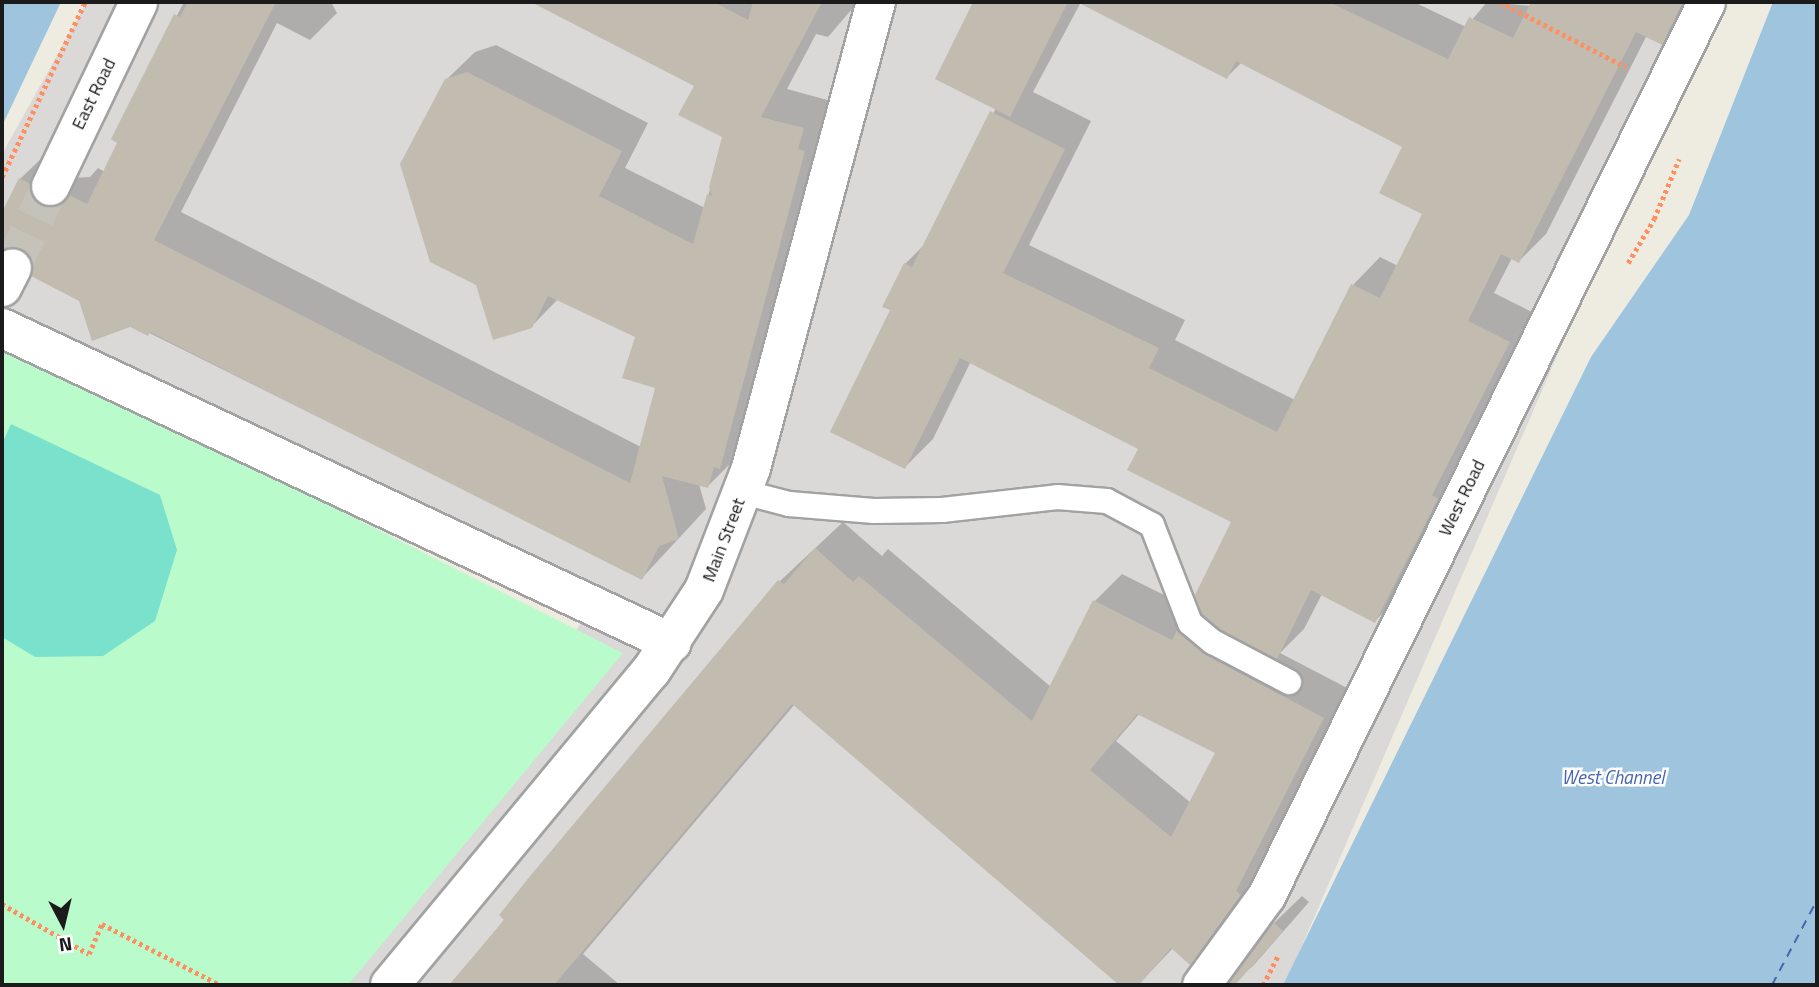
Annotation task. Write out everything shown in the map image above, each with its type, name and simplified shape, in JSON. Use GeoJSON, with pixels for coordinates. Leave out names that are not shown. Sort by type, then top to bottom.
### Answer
{"type":"FeatureCollection","features":[{"type":"Feature","properties":{"kind":"street","name":"East Road"},"geometry":{"type":"LineString","coordinates":[[50,186],[138,2]]}},
{"type":"Feature","properties":{"kind":"street","name":"Main Street"},"geometry":{"type":"LineString","coordinates":[[390,985],[672,643],[705,590],[743,492],[876,2]]}},
{"type":"Feature","properties":{"kind":"street","name":"West Road"},"geometry":{"type":"LineString","coordinates":[[1201,985],[1266,895],[1706,2]]}},
{"type":"Feature","properties":{"kind":"street"},"geometry":{"type":"LineString","coordinates":[[2,328],[672,643]]}},
{"type":"Feature","properties":{"kind":"lane"},"geometry":{"type":"LineString","coordinates":[[743,492],[789,503],[874,511],[942,510],[1057,497],[1107,501],[1152,525],[1190,622],[1213,642],[1289,682]]}},
{"type":"Feature","properties":{"kind":"path"},"geometry":{"type":"LineString","coordinates":[[2,177],[85,2]]}},
{"type":"Feature","properties":{"kind":"path"},"geometry":{"type":"LineString","coordinates":[[1500,2],[1665,87]]}},
{"type":"Feature","properties":{"kind":"path"},"geometry":{"type":"LineString","coordinates":[[2,904],[89,954],[102,923],[220,985]]}},
{"type":"Feature","properties":{"kind":"shaded area"},"geometry":{"type":"Polygon","coordinates":[[[87,2],[1710,2],[1285,985],[320,985],[600,597],[2,321],[2,154],[87,2]]]}},
{"type":"Feature","properties":{"kind":"shaded area"},"geometry":{"type":"Polygon","coordinates":[[[11,424],[160,495],[177,550],[155,621],[103,656],[35,657],[2,637],[2,444],[11,424]]]}},
{"type":"Feature","properties":{"kind":"green space"},"geometry":{"type":"Polygon","coordinates":[[[2,341],[623,653],[348,985],[2,985],[2,341]]]}},
{"type":"Feature","properties":{"kind":"water"},"geometry":{"type":"Polygon","coordinates":[[[2,2],[61,2],[2,126],[2,2]]]}},
{"type":"Feature","properties":{"kind":"water","name":"West Channel"},"geometry":{"type":"Polygon","coordinates":[[[1773,2],[1817,2],[1817,985],[1283,985],[1591,357],[1689,215],[1773,2]]]}},
{"type":"Feature","properties":{"kind":"building"},"geometry":{"type":"Polygon","coordinates":[[[188,2],[276,2],[154,240],[630,483],[655,388],[622,378],[635,337],[548,296],[532,328],[493,340],[476,285],[430,262],[400,164],[445,79],[467,72],[622,151],[599,196],[693,244],[707,194],[712,196],[709,187],[722,137],[678,115],[694,86],[531,2],[714,2],[748,20],[753,2],[822,2],[761,117],[804,128],[798,149],[805,151],[720,469],[714,467],[708,488],[662,476],[679,539],[659,546],[642,580],[150,332],[148,336],[130,327],[92,341],[79,301],[31,276],[33,265],[22,249],[2,249],[2,212],[19,178],[30,184],[32,197],[42,205],[61,204],[69,195],[87,204],[117,143],[111,139],[174,14],[180,17],[188,2]]]}},
{"type":"Feature","properties":{"kind":"building"},"geometry":{"type":"Polygon","coordinates":[[[973,2],[1068,2],[1010,117],[935,79],[973,2]]]}},
{"type":"Feature","properties":{"kind":"building"},"geometry":{"type":"Polygon","coordinates":[[[1077,2],[1329,2],[1448,59],[1469,17],[1513,38],[1531,2],[1683,2],[1662,45],[1636,32],[1519,263],[1501,254],[1468,321],[1510,342],[1432,495],[1438,499],[1375,623],[1311,590],[1277,659],[1221,630],[1202,614],[1195,595],[1231,522],[1127,470],[1138,449],[960,358],[905,469],[830,432],[890,310],[882,307],[904,263],[912,267],[990,111],[1065,149],[1003,273],[1159,348],[1149,368],[1277,432],[1351,284],[1380,298],[1422,214],[1379,193],[1402,147],[1236,61],[1227,79],[1077,2]]]}},
{"type":"Feature","properties":{"kind":"building"},"geometry":{"type":"Polygon","coordinates":[[[815,548],[853,582],[859,576],[1032,721],[1093,600],[1172,640],[1177,630],[1206,655],[1324,718],[1236,891],[1241,895],[1190,965],[1171,948],[1139,985],[1119,985],[792,704],[554,985],[449,985],[504,920],[499,915],[531,875],[778,580],[784,584],[815,548]],[[1137,714],[1090,770],[1171,837],[1215,753],[1137,714]]]}},
{"type":"Feature","properties":{"kind":"building"},"geometry":{"type":"Polygon","coordinates":[[[1273,922],[1283,931],[1235,985],[1227,985],[1273,922]]]}},
{"type":"Feature","properties":{"kind":"ferry route"},"geometry":{"type":"LineString","coordinates":[[1772,985],[1817,900]]}},
{"type":"Feature","properties":{"kind":"tunnel"},"geometry":{"type":"LineString","coordinates":[[12,267],[50,186]]}}]}
